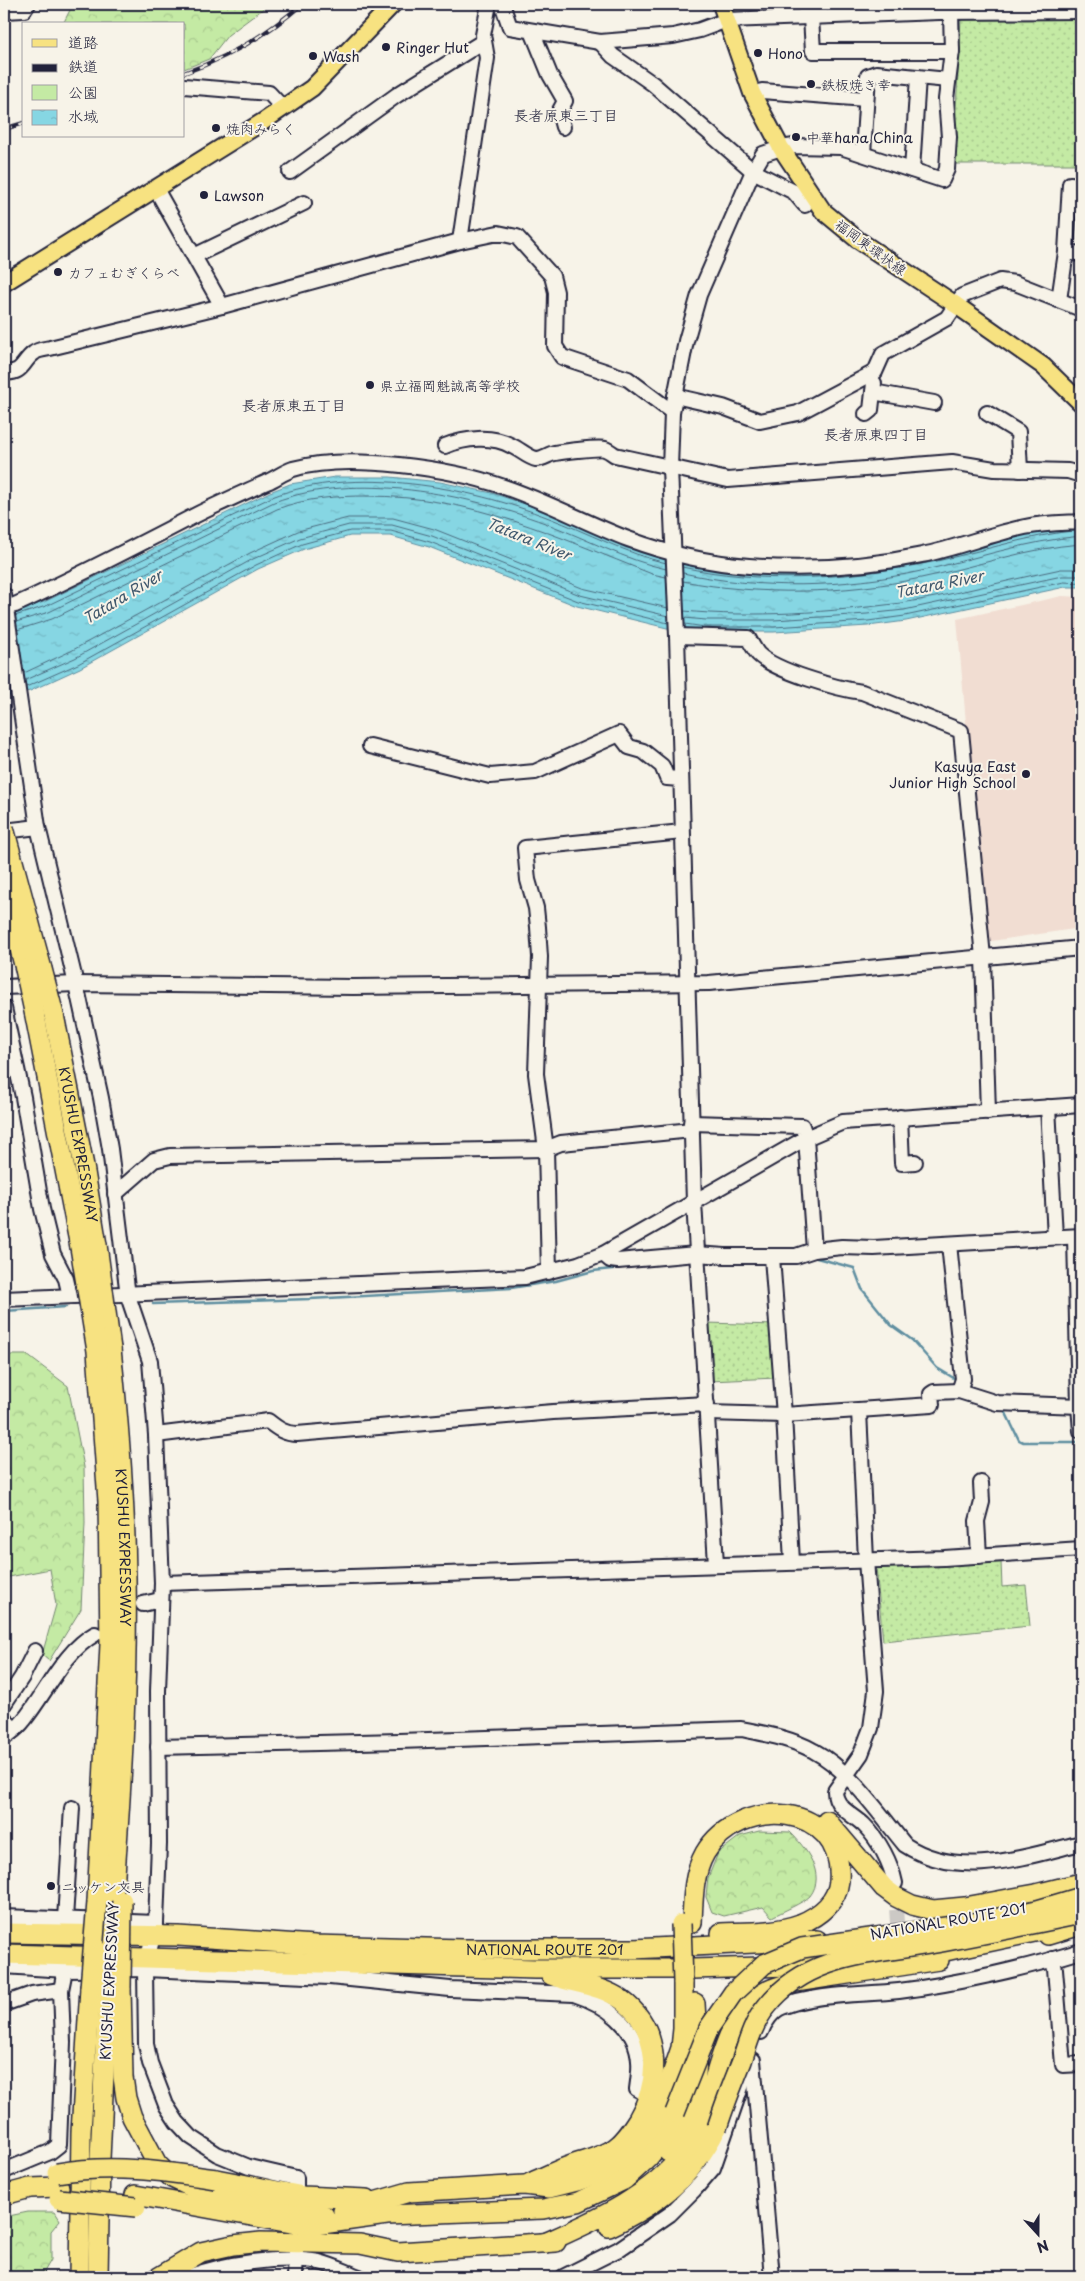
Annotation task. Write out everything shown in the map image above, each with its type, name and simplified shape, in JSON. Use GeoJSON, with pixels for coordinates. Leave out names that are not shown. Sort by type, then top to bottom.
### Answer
{"type":"FeatureCollection","features":[{"type":"Feature","properties":{"kind":"highway","name":"KYUSHU EXPRESSWAY"},"geometry":{"type":"LineString","coordinates":[[4,829],[11,854],[33,969],[35,1016],[88,1246],[124,1498],[126,1663],[121,1791],[111,1902],[106,1988],[98,2277]]}},
{"type":"Feature","properties":{"kind":"highway","name":"KYUSHU EXPRESSWAY"},"geometry":{"type":"LineString","coordinates":[[4,887],[33,969],[54,1015],[84,1166],[88,1246]]}},
{"type":"Feature","properties":{"kind":"highway","name":"KYUSHU EXPRESSWAY"},"geometry":{"type":"LineString","coordinates":[[104,1350],[110,1644],[111,1902]]}},
{"type":"Feature","properties":{"kind":"highway"},"geometry":{"type":"LineString","coordinates":[[573,2230],[634,2187],[658,2164],[678,2138],[688,2117],[698,2072],[688,1982],[686,1870],[693,1851],[703,1837],[721,1820],[756,1805],[786,1804],[805,1809],[829,1822],[884,1888],[912,1905],[926,1909],[965,1907],[1036,1894],[1081,1883]]}},
{"type":"Feature","properties":{"kind":"highway"},"geometry":{"type":"LineString","coordinates":[[516,1950],[579,1942],[768,1930],[798,1924],[816,1916],[831,1903],[838,1887],[840,1868],[830,1839],[816,1826],[797,1817],[776,1814],[754,1815],[736,1824],[718,1836],[706,1853],[698,1870],[687,1923]]}},
{"type":"Feature","properties":{"kind":"highway"},"geometry":{"type":"LineString","coordinates":[[159,2277],[201,2252],[233,2245],[261,2242],[360,2244],[398,2252],[564,2242],[586,2237],[642,2210],[668,2192],[692,2170],[707,2148],[717,2128],[754,2027],[766,2006],[786,1987],[810,1970],[864,1946],[1036,1910],[1081,1895]]}},
{"type":"Feature","properties":{"kind":"highway","name":"NATIONAL ROUTE 201"},"geometry":{"type":"LineString","coordinates":[[4,1933],[154,1930],[325,1945],[516,1950],[708,1946],[840,1938],[890,1932],[1018,1911],[1081,1895]]}},
{"type":"Feature","properties":{"kind":"highway"},"geometry":{"type":"LineString","coordinates":[[111,1902],[106,1988],[126,2098],[132,2117],[157,2164],[172,2178],[189,2186],[222,2195],[320,2215],[355,2209],[385,2208],[543,2209],[578,2202],[610,2188],[636,2170],[661,2142],[675,2113],[709,2028],[727,2001],[746,1979],[764,1964],[802,1948],[916,1946],[1081,1914]]}},
{"type":"Feature","properties":{"kind":"highway","name":"NATIONAL ROUTE 201"},"geometry":{"type":"LineString","coordinates":[[4,1954],[147,1963],[535,1969],[692,1969],[840,1964],[950,1950],[1034,1933],[1081,1921]]}},
{"type":"Feature","properties":{"kind":"highway"},"geometry":{"type":"LineString","coordinates":[[545,2243],[604,2216],[639,2195],[664,2176],[685,2151],[699,2127],[732,2028],[747,2006],[767,1991],[789,1983],[921,1964],[1027,1942],[1081,1925]]}},
{"type":"Feature","properties":{"kind":"highway"},"geometry":{"type":"LineString","coordinates":[[524,2185],[572,2165],[591,2160],[614,2148],[631,2131],[645,2107],[652,2086],[654,2061],[650,2040],[639,2018],[622,2001],[597,1987],[563,1980],[535,1969]]}},
{"type":"Feature","properties":{"kind":"highway"},"geometry":{"type":"LineString","coordinates":[[136,2201],[308,2226],[385,2208],[410,2192],[524,2185],[549,2188],[577,2181],[605,2170],[627,2155],[647,2131],[660,2110],[681,2048],[688,1982]]}},
{"type":"Feature","properties":{"kind":"highway","name":"KYUSHU EXPRESSWAY"},"geometry":{"type":"LineString","coordinates":[[80,2277],[82,2132],[106,1988]]}},
{"type":"Feature","properties":{"kind":"highway"},"geometry":{"type":"LineString","coordinates":[[67,2277],[82,2132]]}},
{"type":"Feature","properties":{"kind":"highway"},"geometry":{"type":"LineString","coordinates":[[4,2205],[59,2186],[79,2169],[134,2169],[216,2179],[304,2196],[385,2208]]}},
{"type":"Feature","properties":{"kind":"highway"},"geometry":{"type":"LineString","coordinates":[[4,2185],[59,2186],[295,2233],[330,2242]]}},
{"type":"Feature","properties":{"kind":"highway"},"geometry":{"type":"LineString","coordinates":[[4,2195],[30,2188],[59,2186]]}},
{"type":"Feature","properties":{"kind":"main road"},"geometry":{"type":"LineString","coordinates":[[4,281],[264,122],[282,107],[312,88],[393,4]]}},
{"type":"Feature","properties":{"kind":"main road","name":"福岡東環状線"},"geometry":{"type":"LineString","coordinates":[[721,4],[752,93],[781,148],[824,211],[858,240],[1043,366],[1081,403]]}},
{"type":"Feature","properties":{"kind":"street"},"geometry":{"type":"LineString","coordinates":[[4,11],[24,10],[28,4]]}},
{"type":"Feature","properties":{"kind":"street"},"geometry":{"type":"LineString","coordinates":[[460,241],[488,58],[483,35],[489,4]]}},
{"type":"Feature","properties":{"kind":"street"},"geometry":{"type":"LineString","coordinates":[[502,4],[510,27],[600,42],[673,36],[700,30],[727,20],[808,13],[942,10],[1081,10]]}},
{"type":"Feature","properties":{"kind":"street"},"geometry":{"type":"LineString","coordinates":[[716,1564],[696,1254],[691,1127],[680,780],[678,636],[670,468],[672,412],[699,295],[753,171],[764,154],[794,146],[841,147],[942,180],[947,169],[949,137],[946,99],[952,51],[942,10]]}},
{"type":"Feature","properties":{"kind":"street"},"geometry":{"type":"LineString","coordinates":[[808,13],[813,51],[952,51]]}},
{"type":"Feature","properties":{"kind":"street"},"geometry":{"type":"LineString","coordinates":[[532,31],[550,75],[565,101],[559,112],[563,128]]}},
{"type":"Feature","properties":{"kind":"street"},"geometry":{"type":"LineString","coordinates":[[290,172],[397,95],[484,42]]}},
{"type":"Feature","properties":{"kind":"street"},"geometry":{"type":"LineString","coordinates":[[600,42],[613,56],[653,84],[753,171],[794,192],[805,205]]}},
{"type":"Feature","properties":{"kind":"street"},"geometry":{"type":"LineString","coordinates":[[863,154],[868,76],[876,72],[948,80]]}},
{"type":"Feature","properties":{"kind":"street"},"geometry":{"type":"LineString","coordinates":[[912,170],[918,77]]}},
{"type":"Feature","properties":{"kind":"street"},"geometry":{"type":"LineString","coordinates":[[185,86],[269,93],[282,107]]}},
{"type":"Feature","properties":{"kind":"street"},"geometry":{"type":"LineString","coordinates":[[752,93],[762,92],[866,99]]}},
{"type":"Feature","properties":{"kind":"street"},"geometry":{"type":"LineString","coordinates":[[1059,300],[1066,252],[1070,184],[1081,185]]}},
{"type":"Feature","properties":{"kind":"street"},"geometry":{"type":"LineString","coordinates":[[156,189],[222,306]]}},
{"type":"Feature","properties":{"kind":"street"},"geometry":{"type":"LineString","coordinates":[[194,256],[304,203]]}},
{"type":"Feature","properties":{"kind":"street"},"geometry":{"type":"LineString","coordinates":[[4,372],[22,368],[34,353],[50,348],[222,306],[460,241],[498,233],[517,237],[552,276],[556,292],[555,346],[562,357],[628,379],[672,412]]}},
{"type":"Feature","properties":{"kind":"street"},"geometry":{"type":"LineString","coordinates":[[1066,252],[1081,254]]}},
{"type":"Feature","properties":{"kind":"street"},"geometry":{"type":"LineString","coordinates":[[866,414],[871,410],[876,372],[883,354],[947,318],[962,296],[1006,281],[1081,308]]}},
{"type":"Feature","properties":{"kind":"street"},"geometry":{"type":"LineString","coordinates":[[675,396],[723,407],[760,421],[798,413],[876,372]]}},
{"type":"Feature","properties":{"kind":"street"},"geometry":{"type":"LineString","coordinates":[[873,392],[934,403]]}},
{"type":"Feature","properties":{"kind":"street"},"geometry":{"type":"LineString","coordinates":[[987,413],[1018,432],[1020,470]]}},
{"type":"Feature","properties":{"kind":"street"},"geometry":{"type":"LineString","coordinates":[[445,446],[461,439],[490,440],[507,443],[535,459],[545,458],[552,454],[580,452],[592,448],[605,449],[615,455],[728,480],[952,462],[994,469],[1068,471],[1081,475]]}},
{"type":"Feature","properties":{"kind":"street"},"geometry":{"type":"LineString","coordinates":[[296,2186],[296,2178],[249,2167],[218,2154],[191,2137],[177,2122],[166,2105],[146,2044],[147,1963],[154,1930],[159,1844],[158,1747],[160,1600],[162,1583],[156,1435],[150,1361],[128,1296],[110,1149],[76,984],[38,827],[5,606],[86,573],[239,493],[268,482],[291,470],[319,465],[367,462],[422,468],[503,486],[629,539],[673,553],[713,562],[748,566],[835,566],[922,555],[1024,527],[1081,522]]}},
{"type":"Feature","properties":{"kind":"street"},"geometry":{"type":"LineString","coordinates":[[678,636],[748,638],[759,655],[774,664],[818,682],[846,690],[862,692],[961,731],[983,957],[988,1112]]}},
{"type":"Feature","properties":{"kind":"street"},"geometry":{"type":"LineString","coordinates":[[370,746],[490,776],[535,772],[620,734],[629,747],[643,751],[662,766],[667,778],[680,780]]}},
{"type":"Feature","properties":{"kind":"street"},"geometry":{"type":"LineString","coordinates":[[4,829],[38,827]]}},
{"type":"Feature","properties":{"kind":"street"},"geometry":{"type":"LineString","coordinates":[[549,1272],[546,1149],[536,1074],[540,957],[536,908],[528,880],[525,848],[682,832]]}},
{"type":"Feature","properties":{"kind":"street"},"geometry":{"type":"LineString","coordinates":[[4,987],[76,984],[344,986],[687,983],[729,981],[1081,948]]}},
{"type":"Feature","properties":{"kind":"street"},"geometry":{"type":"LineString","coordinates":[[4,1008],[23,1097],[42,1209],[53,1254],[66,1280],[70,1296]]}},
{"type":"Feature","properties":{"kind":"street"},"geometry":{"type":"LineString","coordinates":[[4,1299],[128,1296],[525,1277],[578,1264],[603,1254],[806,1138],[843,1122],[1081,1105]]}},
{"type":"Feature","properties":{"kind":"street"},"geometry":{"type":"LineString","coordinates":[[1048,1107],[1055,1237]]}},
{"type":"Feature","properties":{"kind":"street"},"geometry":{"type":"LineString","coordinates":[[900,1117],[902,1163],[915,1162]]}},
{"type":"Feature","properties":{"kind":"street"},"geometry":{"type":"LineString","coordinates":[[115,1194],[154,1160],[170,1156],[546,1149],[561,1143],[691,1127],[802,1126],[806,1138],[814,1250]]}},
{"type":"Feature","properties":{"kind":"street"},"geometry":{"type":"LineString","coordinates":[[603,1254],[610,1260],[618,1261],[696,1254],[772,1257],[796,1256],[814,1250],[842,1247],[949,1244],[1078,1236],[1081,1431]]}},
{"type":"Feature","properties":{"kind":"street"},"geometry":{"type":"LineString","coordinates":[[949,1244],[963,1379],[959,1391]]}},
{"type":"Feature","properties":{"kind":"street"},"geometry":{"type":"LineString","coordinates":[[772,1257],[784,1415],[792,1562]]}},
{"type":"Feature","properties":{"kind":"street"},"geometry":{"type":"LineString","coordinates":[[156,1435],[268,1421],[282,1431],[297,1434],[552,1412],[707,1409],[784,1415],[859,1411],[932,1405],[931,1394],[934,1392],[959,1391],[997,1403],[1080,1406]]}},
{"type":"Feature","properties":{"kind":"street"},"geometry":{"type":"LineString","coordinates":[[859,1411],[866,1560],[876,1691],[871,1728],[861,1754],[835,1791],[835,1797],[839,1805],[865,1826],[891,1865],[895,1883]]}},
{"type":"Feature","properties":{"kind":"street"},"geometry":{"type":"LineString","coordinates":[[979,1556],[977,1521],[982,1502],[981,1483]]}},
{"type":"Feature","properties":{"kind":"street"},"geometry":{"type":"LineString","coordinates":[[162,1583],[979,1556],[1081,1549]]}},
{"type":"Feature","properties":{"kind":"street"},"geometry":{"type":"LineString","coordinates":[[142,1604],[160,1600]]}},
{"type":"Feature","properties":{"kind":"street"},"geometry":{"type":"LineString","coordinates":[[4,1718],[9,1734],[23,1722],[59,1669],[87,1638],[95,1634]]}},
{"type":"Feature","properties":{"kind":"street"},"geometry":{"type":"LineString","coordinates":[[4,1704],[22,1677],[35,1652]]}},
{"type":"Feature","properties":{"kind":"street"},"geometry":{"type":"LineString","coordinates":[[158,1747],[400,1742],[740,1729],[780,1736],[815,1751],[846,1776],[906,1845],[918,1853],[935,1859],[954,1864],[983,1864],[1081,1843]]}},
{"type":"Feature","properties":{"kind":"street"},"geometry":{"type":"LineString","coordinates":[[65,1919],[72,1808]]}},
{"type":"Feature","properties":{"kind":"street"},"geometry":{"type":"LineString","coordinates":[[4,1917],[65,1919],[154,1930]]}},
{"type":"Feature","properties":{"kind":"street"},"geometry":{"type":"LineString","coordinates":[[563,2277],[619,2249],[670,2214],[714,2168],[763,2025],[780,2007],[807,2000],[900,1991],[978,1976],[1081,1951]]}},
{"type":"Feature","properties":{"kind":"street"},"geometry":{"type":"LineString","coordinates":[[1052,1959],[1055,1969],[1063,2065],[1081,2064]]}},
{"type":"Feature","properties":{"kind":"street"},"geometry":{"type":"LineString","coordinates":[[4,1966],[65,1970],[147,1963],[330,1977],[450,1989],[574,1994],[599,2004],[621,2021],[628,2030],[639,2060],[638,2089],[643,2092]]}},
{"type":"Feature","properties":{"kind":"street"},"geometry":{"type":"LineString","coordinates":[[4,2171],[50,2152],[59,2145],[63,2042],[61,1990],[65,1970]]}},
{"type":"Feature","properties":{"kind":"street"},"geometry":{"type":"LineString","coordinates":[[900,1976],[900,1991]]}},
{"type":"Feature","properties":{"kind":"street"},"geometry":{"type":"LineString","coordinates":[[4,2004],[32,1994],[61,1990]]}},
{"type":"Feature","properties":{"kind":"street"},"geometry":{"type":"LineString","coordinates":[[752,2055],[772,2277]]}},
{"type":"Feature","properties":{"kind":"street"},"geometry":{"type":"LineString","coordinates":[[715,2106],[735,2110]]}},
{"type":"Feature","properties":{"kind":"street"},"geometry":{"type":"LineString","coordinates":[[295,2257],[295,2277]]}},
{"type":"Feature","properties":{"kind":"street"},"geometry":{"type":"LineString","coordinates":[[188,2277],[218,2268],[295,2257],[319,2262],[359,2277]]}},
{"type":"Feature","properties":{"kind":"shaded area","name":"Kasuya East Junior High School"},"geometry":{"type":"Polygon","coordinates":[[[1062,596],[1081,597],[1081,928],[985,942],[957,619],[1062,596]]]}},
{"type":"Feature","properties":{"kind":"green space"},"geometry":{"type":"Polygon","coordinates":[[[73,4],[264,4],[263,9],[228,35],[209,59],[185,69],[185,22],[64,22],[73,4]]]}},
{"type":"Feature","properties":{"kind":"green space"},"geometry":{"type":"Polygon","coordinates":[[[1081,18],[1081,164],[953,164],[961,19],[1081,18]]]}},
{"type":"Feature","properties":{"kind":"green space"},"geometry":{"type":"Polygon","coordinates":[[[706,1323],[775,1325],[776,1378],[710,1381],[706,1323]]]}},
{"type":"Feature","properties":{"kind":"green space"},"geometry":{"type":"Polygon","coordinates":[[[4,1355],[27,1355],[68,1386],[84,1467],[85,1523],[81,1609],[49,1661],[42,1655],[56,1605],[50,1569],[4,1578],[4,1355]]]}},
{"type":"Feature","properties":{"kind":"green space"},"geometry":{"type":"Polygon","coordinates":[[[1001,1562],[1002,1587],[1026,1585],[1030,1626],[883,1641],[876,1567],[1001,1562]]]}},
{"type":"Feature","properties":{"kind":"green space"},"geometry":{"type":"Polygon","coordinates":[[[759,1831],[790,1832],[802,1845],[812,1861],[816,1879],[815,1888],[807,1899],[772,1917],[763,1907],[724,1916],[712,1912],[706,1897],[708,1878],[718,1853],[740,1836],[759,1831]]]}},
{"type":"Feature","properties":{"kind":"green space"},"geometry":{"type":"Polygon","coordinates":[[[28,2212],[55,2212],[60,2220],[51,2231],[51,2260],[41,2277],[11,2277],[4,2270],[4,2217],[28,2212]]]}},
{"type":"Feature","properties":{"kind":"water","name":"Tatara River"},"geometry":{"type":"Polygon","coordinates":[[[335,477],[390,477],[440,482],[492,493],[549,512],[658,556],[794,573],[1048,528],[1081,525],[1081,587],[1065,587],[906,621],[868,626],[774,632],[705,632],[667,628],[577,606],[429,547],[391,536],[350,536],[304,549],[258,569],[80,668],[30,691],[4,697],[4,613],[44,602],[270,492],[290,484],[335,477]]]}},
{"type":"Feature","properties":{"kind":"waterway"},"geometry":{"type":"LineString","coordinates":[[813,1257],[854,1268],[862,1289],[891,1325],[912,1340],[937,1368],[957,1380]]}},
{"type":"Feature","properties":{"kind":"waterway"},"geometry":{"type":"LineString","coordinates":[[153,1304],[310,1299],[511,1288],[556,1281],[593,1271],[621,1268]]}},
{"type":"Feature","properties":{"kind":"waterway"},"geometry":{"type":"LineString","coordinates":[[4,1311],[66,1307]]}},
{"type":"Feature","properties":{"kind":"waterway"},"geometry":{"type":"LineString","coordinates":[[1004,1409],[1019,1440],[1023,1442],[1079,1442]]}},
{"type":"Feature","properties":{"kind":"tunnel"},"geometry":{"type":"LineString","coordinates":[[895,1889],[900,1976]]}},
{"type":"Feature","properties":{"kind":"railway"},"geometry":{"type":"LineString","coordinates":[[185,73],[216,60],[246,44],[302,4]]}},
{"type":"Feature","properties":{"kind":"railway"},"geometry":{"type":"LineString","coordinates":[[4,129],[22,124]]}},
{"type":"Feature","properties":{"kind":"place","name":"Ringer Hut"},"geometry":{"type":"Point","coordinates":[386,47]}},
{"type":"Feature","properties":{"kind":"place","name":"Hono"},"geometry":{"type":"Point","coordinates":[758,53]}},
{"type":"Feature","properties":{"kind":"place","name":"Wash"},"geometry":{"type":"Point","coordinates":[313,56]}},
{"type":"Feature","properties":{"kind":"place","name":"鉄板焼き幸"},"geometry":{"type":"Point","coordinates":[811,84]}},
{"type":"Feature","properties":{"kind":"place","name":"焼肉みらく"},"geometry":{"type":"Point","coordinates":[216,128]}},
{"type":"Feature","properties":{"kind":"place","name":"中華hana China"},"geometry":{"type":"Point","coordinates":[796,137]}},
{"type":"Feature","properties":{"kind":"place","name":"Lawson"},"geometry":{"type":"Point","coordinates":[204,195]}},
{"type":"Feature","properties":{"kind":"place","name":"カフェむぎくらべ"},"geometry":{"type":"Point","coordinates":[58,272]}},
{"type":"Feature","properties":{"kind":"place","name":"県立福岡魁誠高等学校"},"geometry":{"type":"Point","coordinates":[370,385]}},
{"type":"Feature","properties":{"kind":"place","name":"Kasuya East Junior High School"},"geometry":{"type":"Point","coordinates":[1026,774]}},
{"type":"Feature","properties":{"kind":"place","name":"ニッケン文具"},"geometry":{"type":"Point","coordinates":[51,1886]}},
{"type":"Feature","properties":{"kind":"district","name":"長者原東三丁目"},"geometry":{"type":"Point","coordinates":[566,114]}},
{"type":"Feature","properties":{"kind":"district","name":"長者原東五丁目"},"geometry":{"type":"Point","coordinates":[294,404]}},
{"type":"Feature","properties":{"kind":"district","name":"長者原東四丁目"},"geometry":{"type":"Point","coordinates":[876,433]}}]}
